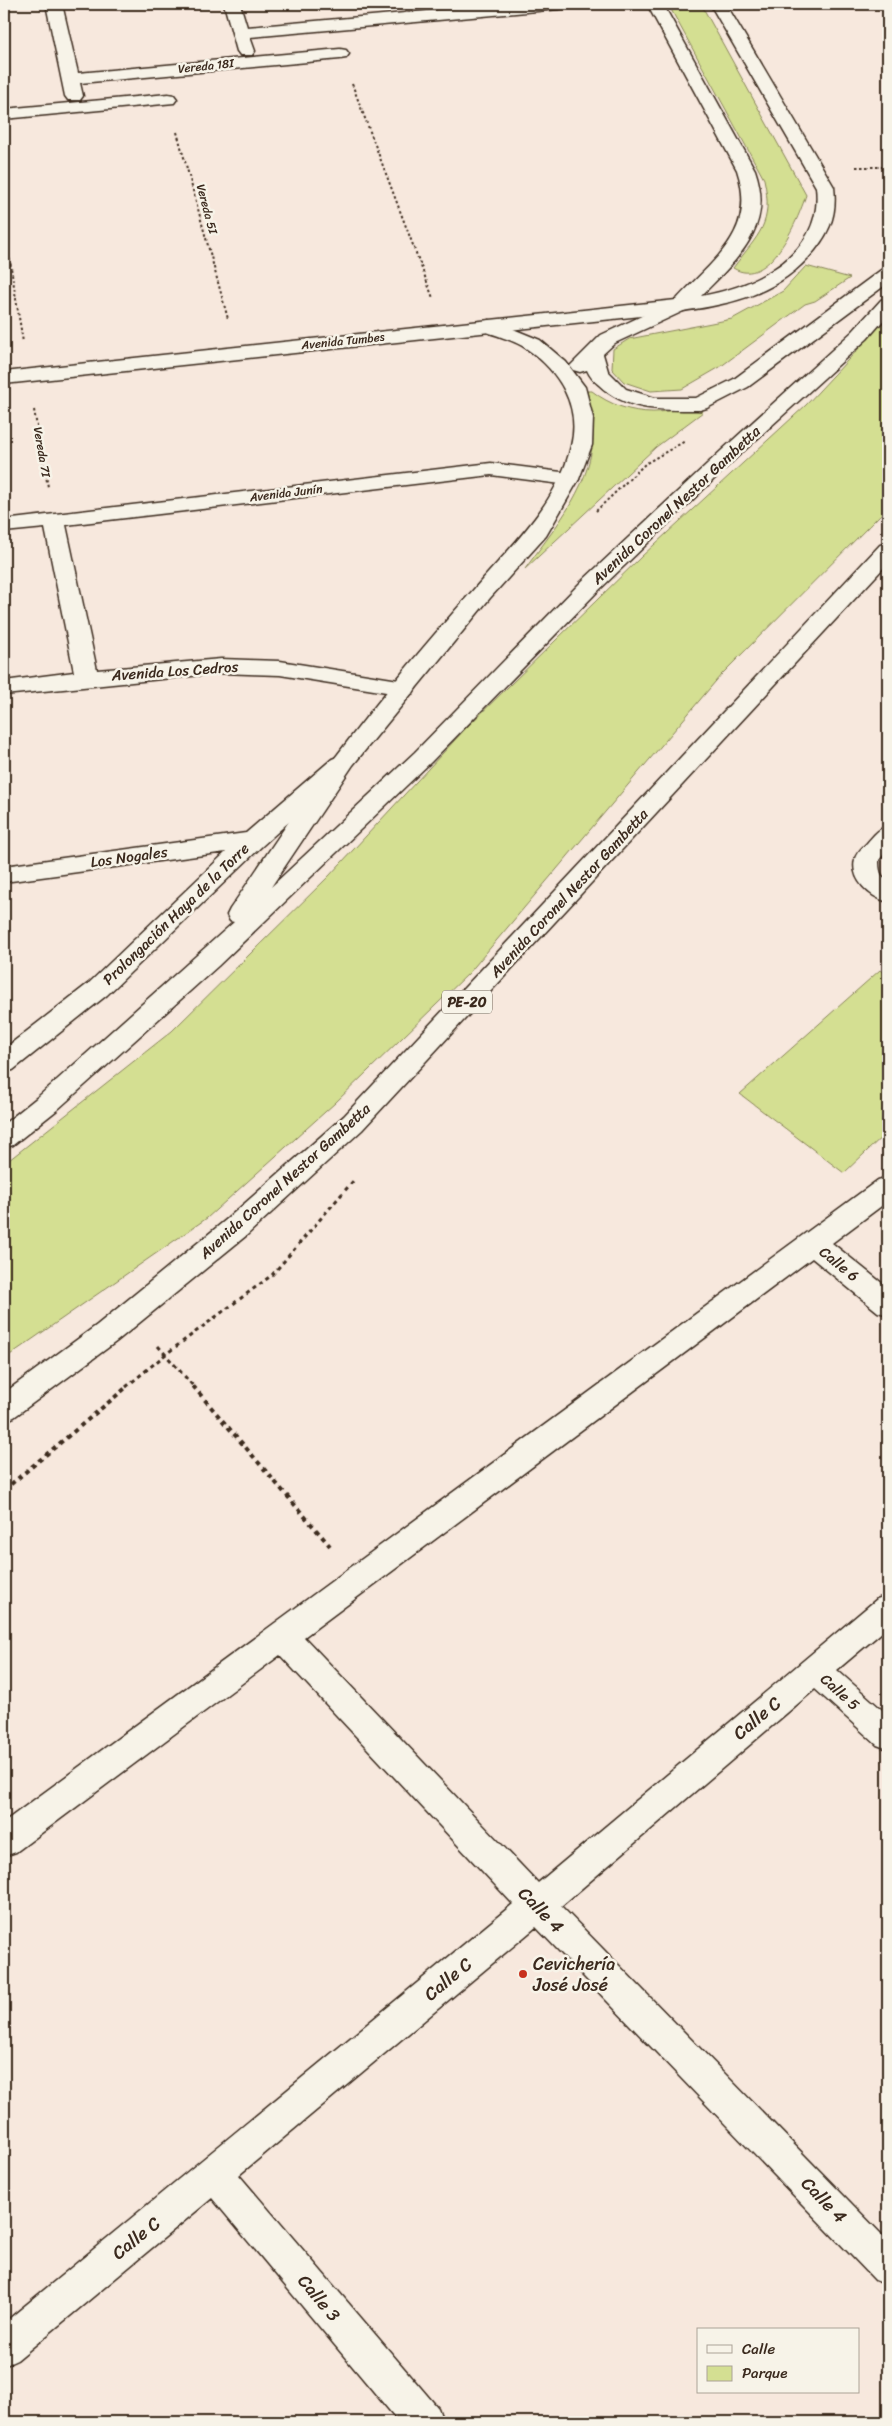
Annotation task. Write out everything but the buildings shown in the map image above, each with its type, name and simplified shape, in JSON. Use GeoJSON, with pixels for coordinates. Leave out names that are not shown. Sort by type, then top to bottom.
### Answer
{"type":"FeatureCollection","features":[{"type":"Feature","properties":{"kind":"main road"},"geometry":{"type":"LineString","coordinates":[[54,4],[76,108]]}},
{"type":"Feature","properties":{"kind":"main road"},"geometry":{"type":"LineString","coordinates":[[232,4],[249,62]]}},
{"type":"Feature","properties":{"kind":"main road"},"geometry":{"type":"LineString","coordinates":[[241,33],[414,10],[559,4]]}},
{"type":"Feature","properties":{"kind":"main road"},"geometry":{"type":"LineString","coordinates":[[655,4],[746,170],[753,199],[749,220],[736,246],[683,304]]}},
{"type":"Feature","properties":{"kind":"main road"},"geometry":{"type":"LineString","coordinates":[[568,378],[608,339],[683,304],[729,296],[776,278],[798,258],[819,233],[828,208],[825,187],[718,4]]}},
{"type":"Feature","properties":{"kind":"main road","name":"Vereda 18I"},"geometry":{"type":"LineString","coordinates":[[71,79],[340,54]]}},
{"type":"Feature","properties":{"kind":"main road"},"geometry":{"type":"LineString","coordinates":[[4,114],[168,99]]}},
{"type":"Feature","properties":{"kind":"main road"},"geometry":{"type":"LineString","coordinates":[[593,353],[598,373],[619,393],[653,404],[700,404],[741,382],[888,274]]}},
{"type":"Feature","properties":{"kind":"main road","name":"Avenida Tumbes"},"geometry":{"type":"LineString","coordinates":[[4,378],[683,304]]}},
{"type":"Feature","properties":{"kind":"main road","name":"Avenida Coronel Nestor Gambetta"},"geometry":{"type":"LineString","coordinates":[[4,1138],[48,1103],[209,960],[423,757],[589,587],[729,454],[860,335],[888,304]]}},
{"type":"Feature","properties":{"kind":"main road"},"geometry":{"type":"LineString","coordinates":[[209,960],[345,760],[482,593],[538,531],[569,479],[582,445],[583,418],[574,386],[559,366],[533,344],[489,326]]}},
{"type":"Feature","properties":{"kind":"main road","name":"Avenida Junín"},"geometry":{"type":"LineString","coordinates":[[4,526],[491,470],[569,479]]}},
{"type":"Feature","properties":{"kind":"main road"},"geometry":{"type":"LineString","coordinates":[[54,520],[86,678]]}},
{"type":"Feature","properties":{"kind":"main road","name":"Avenida Coronel Nestor Gambetta"},"geometry":{"type":"LineString","coordinates":[[4,1409],[126,1318],[237,1227],[353,1123],[888,550]]}},
{"type":"Feature","properties":{"kind":"main road","name":"Avenida Los Cedros"},"geometry":{"type":"LineString","coordinates":[[4,688],[86,678],[221,666],[280,668],[405,688]]}},
{"type":"Feature","properties":{"kind":"main road","name":"Prolongación Haya de la Torre"},"geometry":{"type":"LineString","coordinates":[[4,1063],[98,989],[253,840],[345,760]]}},
{"type":"Feature","properties":{"kind":"main road"},"geometry":{"type":"LineString","coordinates":[[888,834],[867,858],[866,871],[871,883],[888,894]]}},
{"type":"Feature","properties":{"kind":"main road","name":"Los Nogales"},"geometry":{"type":"LineString","coordinates":[[4,874],[253,840]]}},
{"type":"Feature","properties":{"kind":"main road"},"geometry":{"type":"LineString","coordinates":[[4,1841],[888,1187]]}},
{"type":"Feature","properties":{"kind":"main road","name":"Calle 6"},"geometry":{"type":"LineString","coordinates":[[813,1243],[888,1304]]}},
{"type":"Feature","properties":{"kind":"main road","name":"Calle C"},"geometry":{"type":"LineString","coordinates":[[4,2347],[537,1906],[888,1608]]}},
{"type":"Feature","properties":{"kind":"main road","name":"Calle 4"},"geometry":{"type":"LineString","coordinates":[[282,1635],[537,1906],[888,2267]]}},
{"type":"Feature","properties":{"kind":"main road","name":"Calle 5"},"geometry":{"type":"LineString","coordinates":[[815,1670],[888,1735]]}},
{"type":"Feature","properties":{"kind":"main road","name":"Calle 3"},"geometry":{"type":"LineString","coordinates":[[214,2174],[424,2422]]}},
{"type":"Feature","properties":{"kind":"path"},"geometry":{"type":"LineString","coordinates":[[340,54],[446,331]]}},
{"type":"Feature","properties":{"kind":"path","name":"Vereda 5I"},"geometry":{"type":"LineString","coordinates":[[168,99],[237,352]]}},
{"type":"Feature","properties":{"kind":"path","name":"Vereda 7I"},"geometry":{"type":"LineString","coordinates":[[4,224],[54,520]]}},
{"type":"Feature","properties":{"kind":"path"},"geometry":{"type":"LineString","coordinates":[[126,1318],[166,1354],[358,1579]]}},
{"type":"Feature","properties":{"kind":"green space"},"geometry":{"type":"Polygon","coordinates":[[[668,4],[701,4],[806,195],[789,235],[780,249],[770,261],[758,269],[746,272],[733,268],[762,228],[767,207],[764,179],[668,4]]]}},
{"type":"Feature","properties":{"kind":"green space"},"geometry":{"type":"Polygon","coordinates":[[[806,266],[850,278],[815,301],[805,304],[720,367],[682,389],[651,391],[624,382],[612,369],[613,349],[629,339],[732,319],[783,291],[806,266]]]}},
{"type":"Feature","properties":{"kind":"green space"},"geometry":{"type":"Polygon","coordinates":[[[888,317],[888,507],[721,675],[469,973],[335,1103],[207,1218],[4,1359],[4,1164],[172,1031],[329,876],[466,728],[642,556],[806,405],[888,317]]]}},
{"type":"Feature","properties":{"kind":"green space"},"geometry":{"type":"Polygon","coordinates":[[[587,391],[592,391],[613,404],[637,411],[690,410],[703,412],[656,447],[525,569],[571,503],[581,485],[588,466],[592,447],[593,426],[587,391]]]}},
{"type":"Feature","properties":{"kind":"green space"},"geometry":{"type":"Polygon","coordinates":[[[880,970],[888,976],[888,1131],[844,1173],[740,1094],[880,970]]]}},
{"type":"Feature","properties":{"kind":"place","name":"Cevichería José José"},"geometry":{"type":"Point","coordinates":[523,1974]}}]}
